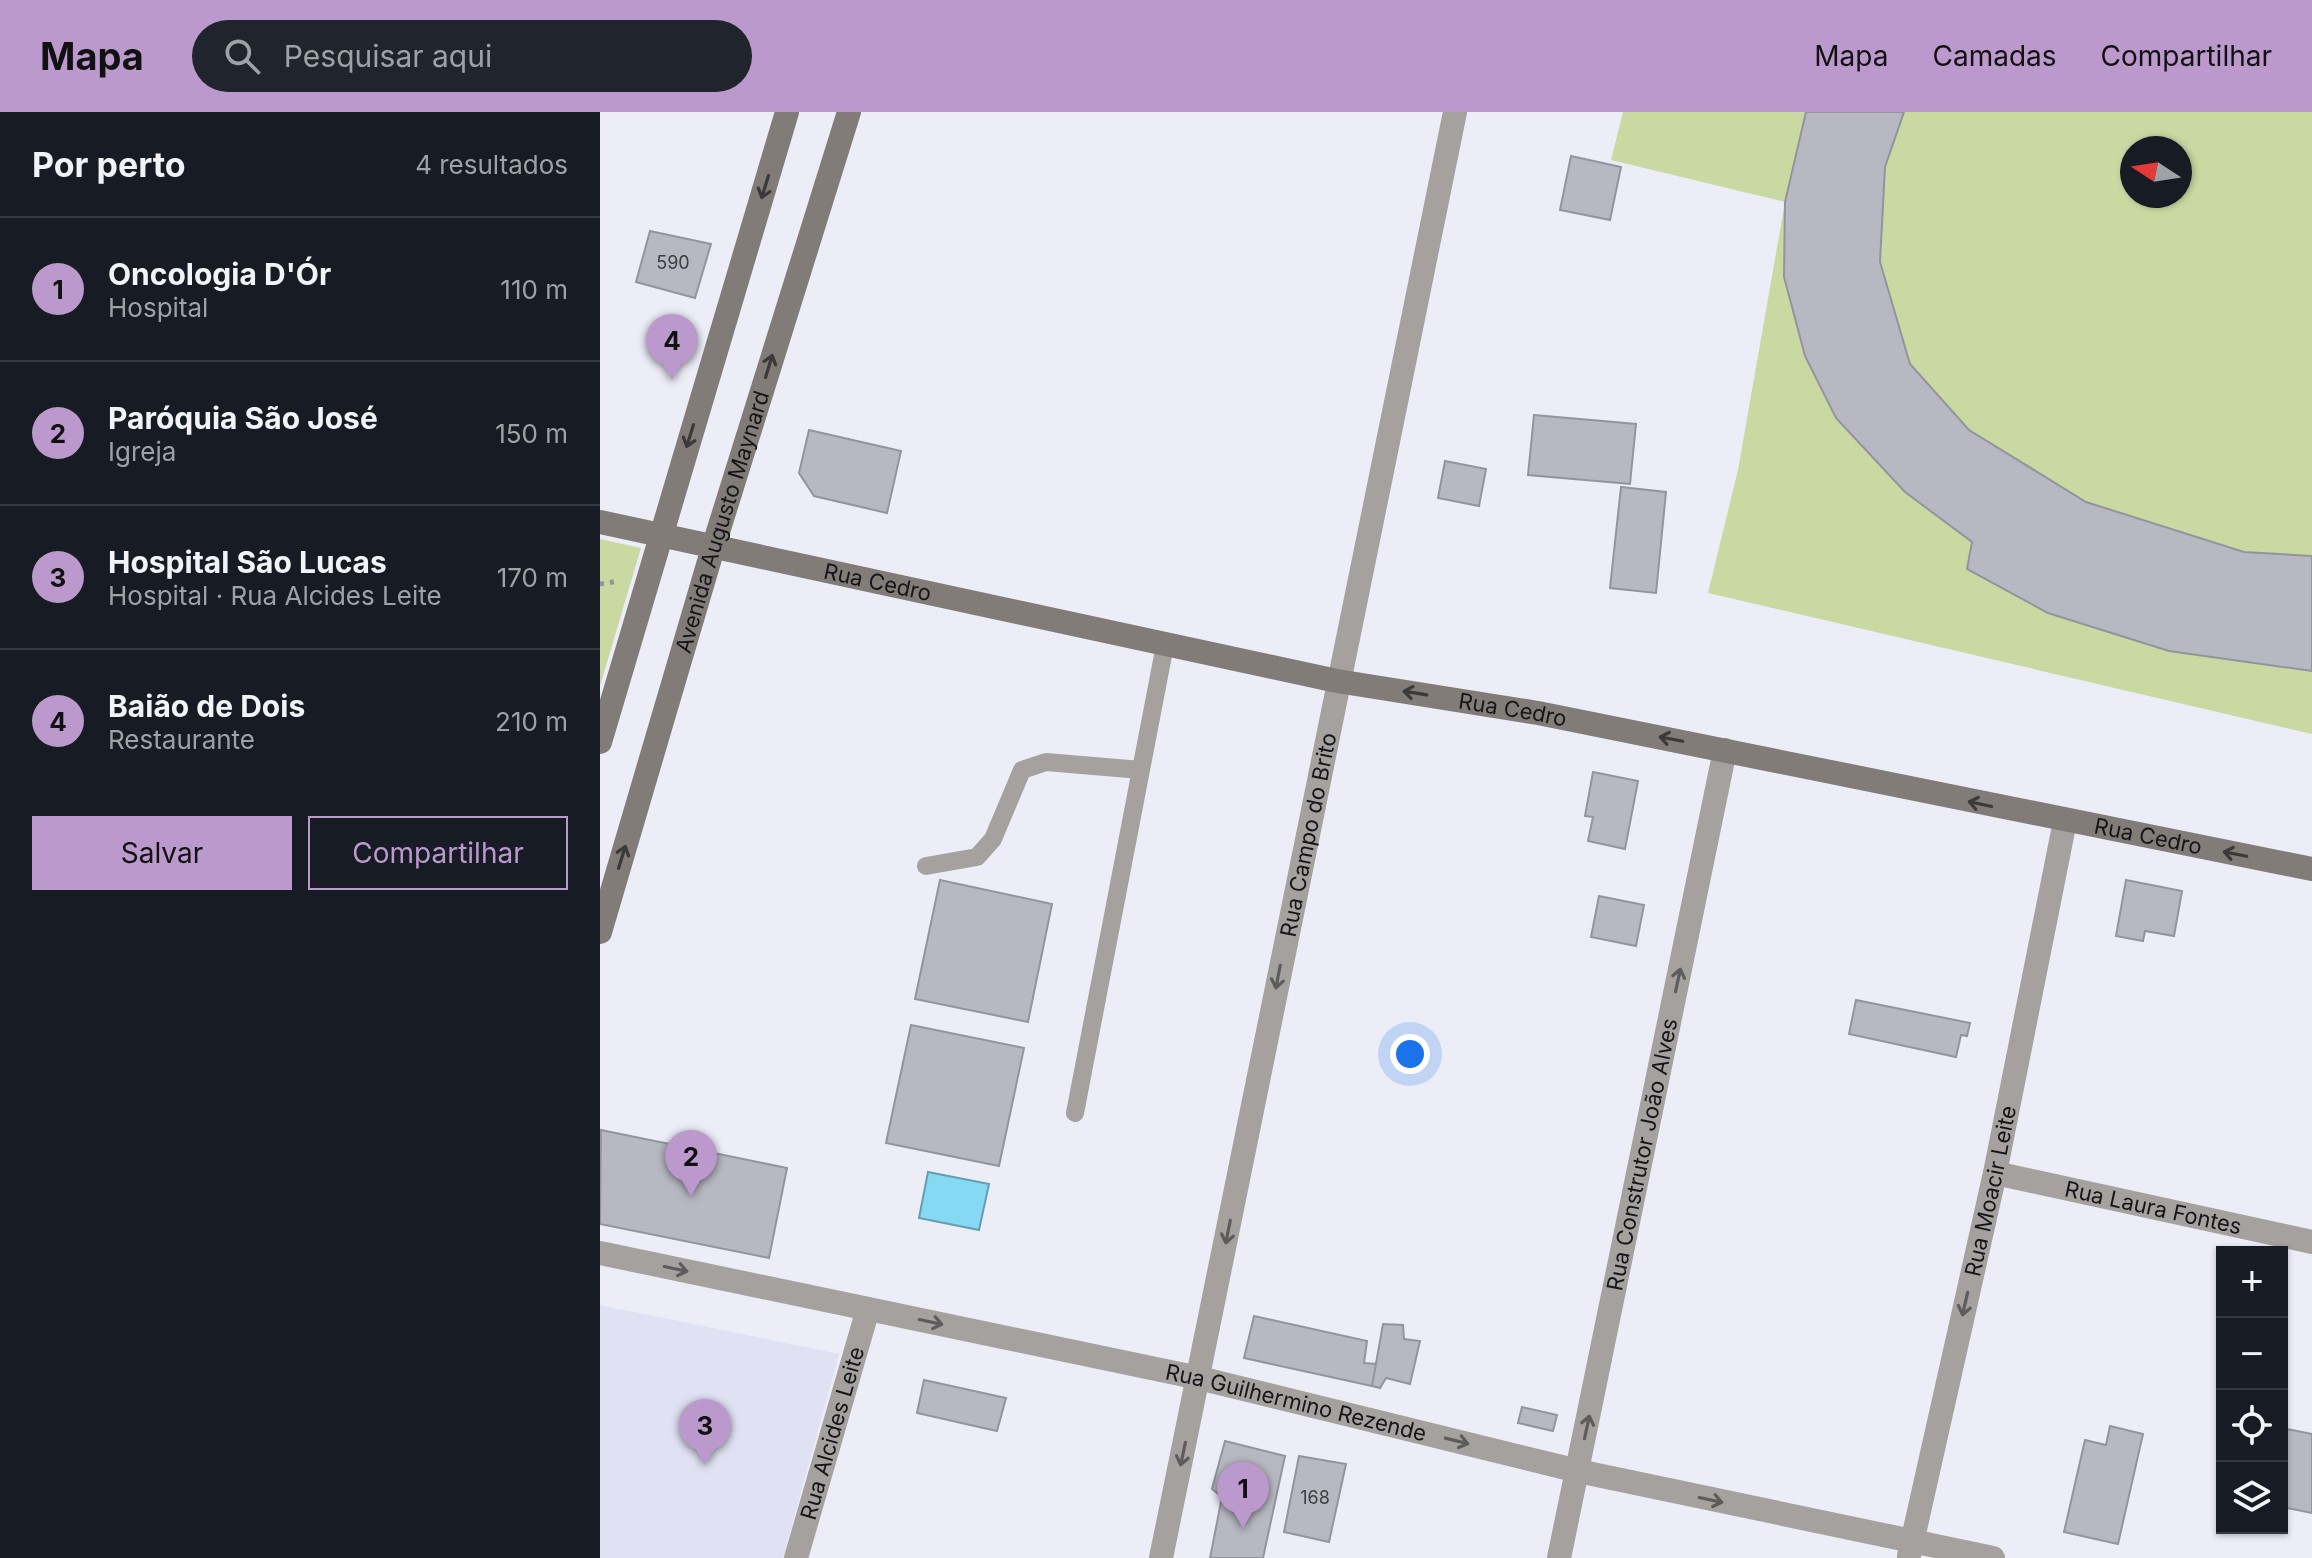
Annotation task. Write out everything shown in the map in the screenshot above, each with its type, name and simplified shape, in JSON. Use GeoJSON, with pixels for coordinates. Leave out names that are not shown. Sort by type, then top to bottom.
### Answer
{"type":"FeatureCollection","features":[{"type":"Feature","properties":{"kind":"street"},"geometry":{"type":"LineString","coordinates":[[600,742],[787,112]]}},
{"type":"Feature","properties":{"kind":"street","name":"Avenida Augusto Maynard"},"geometry":{"type":"LineString","coordinates":[[600,932],[713,548],[849,112]]}},
{"type":"Feature","properties":{"kind":"street","name":"Rua Campo do Brito"},"geometry":{"type":"LineString","coordinates":[[1161,1558],[1455,112]]}},
{"type":"Feature","properties":{"kind":"street","name":"Rua Cedro"},"geometry":{"type":"LineString","coordinates":[[600,522],[1337,681],[1538,713],[2312,869]]}},
{"type":"Feature","properties":{"kind":"street","name":"Rua Construtor João Alves"},"geometry":{"type":"LineString","coordinates":[[1559,1558],[1725,750]]}},
{"type":"Feature","properties":{"kind":"street","name":"Rua Moacir Leite"},"geometry":{"type":"LineString","coordinates":[[1910,1550],[1995,1173],[2065,821]]}},
{"type":"Feature","properties":{"kind":"street","name":"Rua Laura Fontes"},"geometry":{"type":"LineString","coordinates":[[1995,1173],[2312,1242]]}},
{"type":"Feature","properties":{"kind":"street","name":"Rua Guilhermino Rezende"},"geometry":{"type":"LineString","coordinates":[[600,1253],[1199,1378],[1910,1550],[1993,1558]]}},
{"type":"Feature","properties":{"kind":"street","name":"Rua Alcides Leite"},"geometry":{"type":"LineString","coordinates":[[796,1558],[868,1309]]}},
{"type":"Feature","properties":{"kind":"lane"},"geometry":{"type":"LineString","coordinates":[[1075,1113],[1165,645]]}},
{"type":"Feature","properties":{"kind":"lane"},"geometry":{"type":"LineString","coordinates":[[926,866],[977,857],[993,839],[1022,770],[1046,762],[1141,770]]}},
{"type":"Feature","properties":{"kind":"shaded area"},"geometry":{"type":"Polygon","coordinates":[[[600,1305],[839,1354],[783,1558],[600,1558],[600,1305]]]}},
{"type":"Feature","properties":{"kind":"green space"},"geometry":{"type":"Polygon","coordinates":[[[1623,112],[2312,112],[2312,734],[1708,593],[1738,470],[1785,202],[1611,160],[1623,112]]]}},
{"type":"Feature","properties":{"kind":"green space"},"geometry":{"type":"Polygon","coordinates":[[[600,539],[641,548],[600,686],[600,539]]]}},
{"type":"Feature","properties":{"kind":"water"},"geometry":{"type":"Polygon","coordinates":[[[928,1172],[989,1184],[979,1230],[919,1218],[928,1172]]]}},
{"type":"Feature","properties":{"kind":"building"},"geometry":{"type":"Polygon","coordinates":[[[1806,112],[1904,112],[1885,167],[1880,262],[1910,364],[1969,430],[2086,502],[2244,552],[2312,556],[2312,671],[2169,651],[2048,613],[1967,569],[1972,542],[1905,492],[1836,418],[1805,356],[1784,277],[1785,202],[1806,112]]]}},
{"type":"Feature","properties":{"kind":"building"},"geometry":{"type":"Polygon","coordinates":[[[1571,156],[1621,167],[1610,220],[1560,210],[1571,156]]]}},
{"type":"Feature","properties":{"kind":"building"},"geometry":{"type":"Polygon","coordinates":[[[650,231],[711,244],[695,298],[636,282],[650,231]]]}},
{"type":"Feature","properties":{"kind":"building"},"geometry":{"type":"Polygon","coordinates":[[[1534,415],[1636,424],[1630,484],[1528,475],[1534,415]]]}},
{"type":"Feature","properties":{"kind":"building"},"geometry":{"type":"Polygon","coordinates":[[[809,430],[901,451],[887,513],[814,496],[799,473],[809,430]]]}},
{"type":"Feature","properties":{"kind":"building"},"geometry":{"type":"Polygon","coordinates":[[[1445,461],[1486,469],[1479,506],[1438,498],[1445,461]]]}},
{"type":"Feature","properties":{"kind":"building"},"geometry":{"type":"Polygon","coordinates":[[[1621,487],[1666,492],[1656,593],[1610,588],[1621,487]]]}},
{"type":"Feature","properties":{"kind":"building"},"geometry":{"type":"Polygon","coordinates":[[[1593,772],[1638,781],[1625,849],[1588,841],[1593,817],[1585,816],[1593,772]]]}},
{"type":"Feature","properties":{"kind":"building"},"geometry":{"type":"Polygon","coordinates":[[[940,880],[1052,904],[1028,1022],[915,999],[940,880]]]}},
{"type":"Feature","properties":{"kind":"building"},"geometry":{"type":"Polygon","coordinates":[[[2126,880],[2182,891],[2174,936],[2145,931],[2143,941],[2116,936],[2126,880]]]}},
{"type":"Feature","properties":{"kind":"building"},"geometry":{"type":"Polygon","coordinates":[[[1599,896],[1644,905],[1636,946],[1591,937],[1599,896]]]}},
{"type":"Feature","properties":{"kind":"building"},"geometry":{"type":"Polygon","coordinates":[[[1856,1000],[1970,1023],[1967,1036],[1961,1035],[1956,1057],[1849,1034],[1856,1000]]]}},
{"type":"Feature","properties":{"kind":"building"},"geometry":{"type":"Polygon","coordinates":[[[911,1025],[1024,1048],[999,1166],[886,1143],[911,1025]]]}},
{"type":"Feature","properties":{"kind":"building"},"geometry":{"type":"Polygon","coordinates":[[[601,1130],[787,1168],[769,1258],[600,1224],[601,1130]]]}},
{"type":"Feature","properties":{"kind":"building"},"geometry":{"type":"Polygon","coordinates":[[[1254,1316],[1367,1341],[1364,1363],[1376,1364],[1372,1386],[1244,1358],[1254,1316]]]}},
{"type":"Feature","properties":{"kind":"building"},"geometry":{"type":"Polygon","coordinates":[[[1383,1324],[1403,1325],[1404,1339],[1420,1341],[1410,1384],[1386,1378],[1380,1388],[1372,1386],[1383,1324]]]}},
{"type":"Feature","properties":{"kind":"building"},"geometry":{"type":"Polygon","coordinates":[[[924,1380],[1006,1398],[997,1431],[917,1413],[924,1380]]]}},
{"type":"Feature","properties":{"kind":"building"},"geometry":{"type":"Polygon","coordinates":[[[1522,1407],[1557,1415],[1553,1431],[1518,1423],[1522,1407]]]}},
{"type":"Feature","properties":{"kind":"building"},"geometry":{"type":"Polygon","coordinates":[[[2110,1426],[2143,1434],[2118,1544],[2064,1532],[2085,1440],[2106,1445],[2110,1426]]]}},
{"type":"Feature","properties":{"kind":"building"},"geometry":{"type":"Polygon","coordinates":[[[2288,1429],[2312,1434],[2312,1513],[2288,1508],[2288,1429]]]}},
{"type":"Feature","properties":{"kind":"building"},"geometry":{"type":"Polygon","coordinates":[[[1225,1441],[1285,1456],[1263,1558],[1210,1558],[1222,1497],[1212,1489],[1225,1441]]]}},
{"type":"Feature","properties":{"kind":"building"},"geometry":{"type":"Polygon","coordinates":[[[1299,1456],[1346,1464],[1329,1542],[1284,1532],[1299,1456]]]}},
{"type":"Feature","properties":{"kind":"place","name":"Baião de Dois"},"geometry":{"type":"Point","coordinates":[672,380]}},
{"type":"Feature","properties":{"kind":"place","name":"Paróquia São José"},"geometry":{"type":"Point","coordinates":[691,1196]}},
{"type":"Feature","properties":{"kind":"place","name":"Hospital São Lucas"},"geometry":{"type":"Point","coordinates":[705,1465]}},
{"type":"Feature","properties":{"kind":"place","name":"Oncologia D'Ór"},"geometry":{"type":"Point","coordinates":[1243,1528]}}]}
